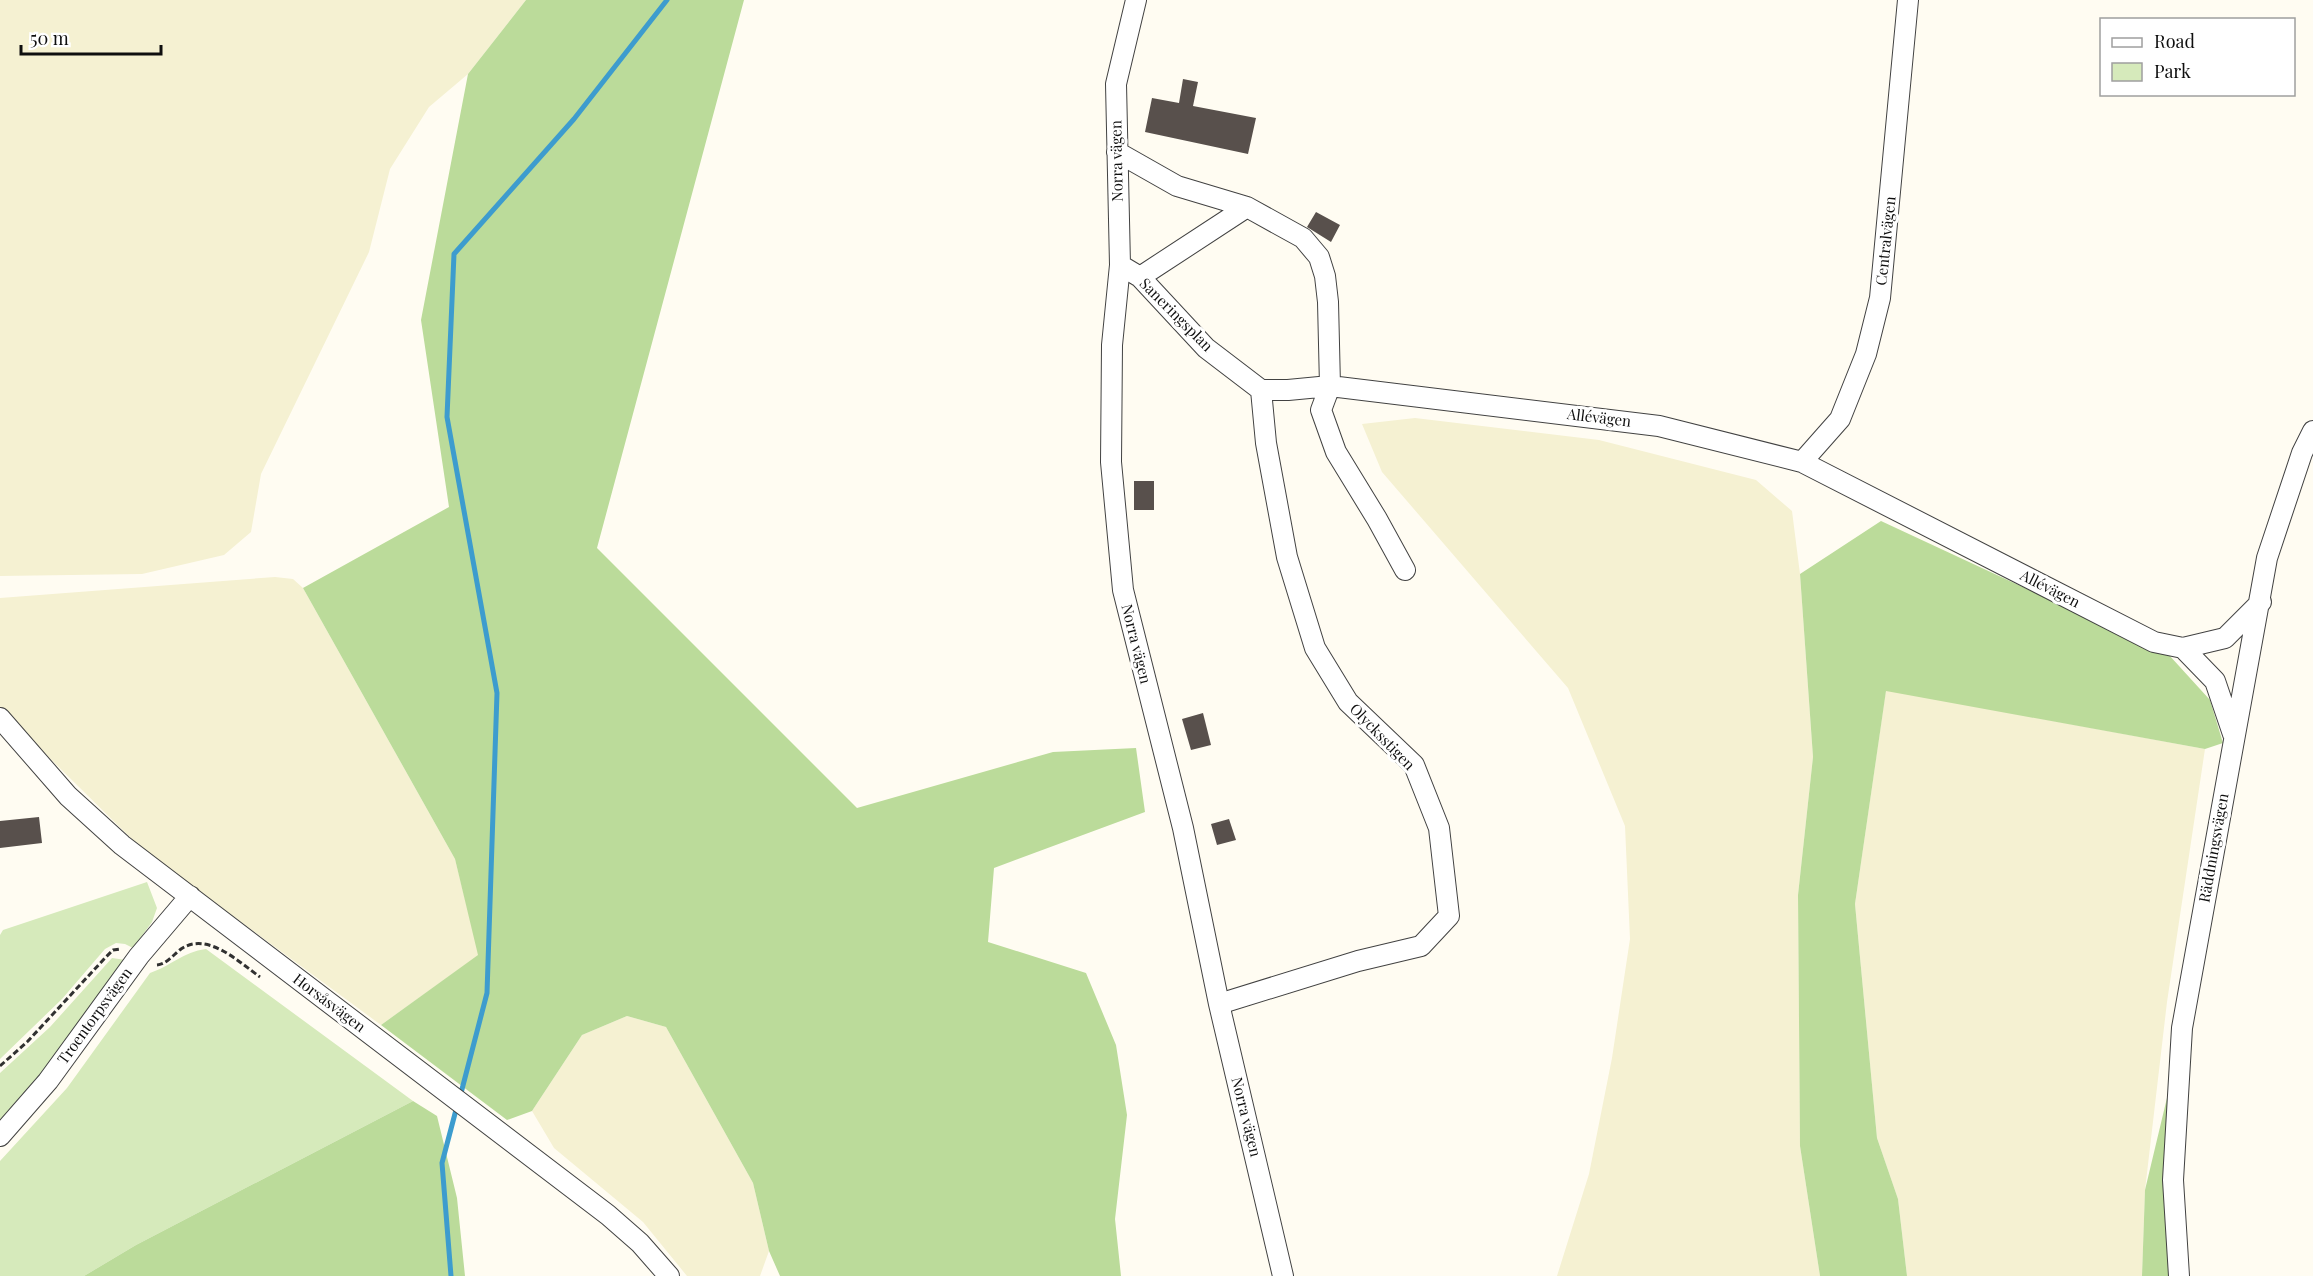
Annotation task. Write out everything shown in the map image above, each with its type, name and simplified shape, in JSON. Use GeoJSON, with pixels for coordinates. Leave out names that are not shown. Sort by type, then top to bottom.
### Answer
{"type":"FeatureCollection","features":[{"type":"Feature","properties":{"kind":"street","name":"Norra vägen"},"geometry":{"type":"LineString","coordinates":[[1136,0],[1116,84],[1120,265],[1112,345],[1111,462],[1123,590],[1183,828],[1219,1004],[1283,1276]]}},
{"type":"Feature","properties":{"kind":"street","name":"Centralvägen"},"geometry":{"type":"LineString","coordinates":[[1802,462],[1840,419],[1866,354],[1880,298],[1908,0]]}},
{"type":"Feature","properties":{"kind":"street"},"geometry":{"type":"LineString","coordinates":[[1117,152],[1177,186],[1247,207],[1303,238],[1319,256],[1325,276],[1328,302],[1330,386],[1322,410],[1336,452],[1377,519],[1404,570]]}},
{"type":"Feature","properties":{"kind":"street"},"geometry":{"type":"LineString","coordinates":[[1140,277],[1247,207]]}},
{"type":"Feature","properties":{"kind":"street","name":"Saneringsplan"},"geometry":{"type":"LineString","coordinates":[[1120,265],[1140,277],[1206,348],[1261,390]]}},
{"type":"Feature","properties":{"kind":"street"},"geometry":{"type":"LineString","coordinates":[[1261,390],[1330,386]]}},
{"type":"Feature","properties":{"kind":"street","name":"Allévägen"},"geometry":{"type":"LineString","coordinates":[[1330,386],[1659,426],[1802,462],[1864,496],[2154,642],[2183,648],[2225,638],[2260,602]]}},
{"type":"Feature","properties":{"kind":"street","name":"Olycksstigen"},"geometry":{"type":"LineString","coordinates":[[1219,1004],[1358,961],[1421,945],[1449,916],[1439,828],[1414,765],[1348,702],[1315,648],[1287,557],[1266,443],[1261,390]]}},
{"type":"Feature","properties":{"kind":"street","name":"Räddningsvägen"},"geometry":{"type":"LineString","coordinates":[[2179,1276],[2173,1180],[2182,1028],[2267,558],[2302,453],[2313,430]]}},
{"type":"Feature","properties":{"kind":"street"},"geometry":{"type":"LineString","coordinates":[[2183,648],[2214,681],[2234,736]]}},
{"type":"Feature","properties":{"kind":"street","name":"Horsåsvägen"},"geometry":{"type":"LineString","coordinates":[[0,718],[68,796],[123,845],[608,1215],[640,1243],[669,1276]]}},
{"type":"Feature","properties":{"kind":"street","name":"Troentorpsvägen"},"geometry":{"type":"LineString","coordinates":[[0,1136],[48,1082],[139,956],[190,896]]}},
{"type":"Feature","properties":{"kind":"path"},"geometry":{"type":"LineString","coordinates":[[0,1066],[28,1041],[113,950],[130,950],[150,965],[162,964],[181,948],[192,944],[208,944],[227,953],[265,980]]}},
{"type":"Feature","properties":{"kind":"shaded area"},"geometry":{"type":"Polygon","coordinates":[[[0,0],[526,0],[468,74],[429,107],[390,169],[369,252],[261,474],[251,532],[224,555],[142,574],[0,576],[0,0]]]}},
{"type":"Feature","properties":{"kind":"shaded area"},"geometry":{"type":"Polygon","coordinates":[[[1415,418],[1599,440],[1756,480],[1792,511],[1800,574],[1813,757],[1798,895],[1800,1146],[1820,1276],[1557,1276],[1589,1174],[1612,1058],[1630,939],[1625,826],[1568,688],[1382,472],[1362,424],[1415,418]]]}},
{"type":"Feature","properties":{"kind":"shaded area"},"geometry":{"type":"Polygon","coordinates":[[[275,577],[293,579],[303,588],[455,859],[479,955],[381,1025],[142,849],[0,707],[0,598],[275,577]]]}},
{"type":"Feature","properties":{"kind":"shaded area"},"geometry":{"type":"Polygon","coordinates":[[[1886,690],[2205,749],[2167,1002],[2145,1190],[2142,1276],[1907,1276],[1898,1199],[1877,1138],[1855,904],[1886,690]]]}},
{"type":"Feature","properties":{"kind":"shaded area"},"geometry":{"type":"Polygon","coordinates":[[[627,1016],[666,1027],[753,1183],[769,1251],[760,1276],[687,1276],[643,1222],[554,1148],[532,1111],[582,1035],[627,1016]]]}},
{"type":"Feature","properties":{"kind":"green space"},"geometry":{"type":"Polygon","coordinates":[[[526,0],[744,0],[597,548],[857,808],[1053,752],[1136,748],[1145,812],[994,868],[988,942],[1086,973],[1116,1045],[1127,1115],[1115,1219],[1121,1276],[780,1276],[769,1251],[753,1183],[666,1027],[627,1016],[582,1035],[532,1111],[507,1120],[381,1025],[478,955],[455,859],[303,588],[449,507],[421,320],[468,74],[526,0]]]}},
{"type":"Feature","properties":{"kind":"green space"},"geometry":{"type":"Polygon","coordinates":[[[1881,521],[2169,655],[2210,700],[2223,743],[2205,749],[1886,691],[1855,904],[1877,1138],[1898,1199],[1907,1276],[1820,1276],[1800,1146],[1798,895],[1813,757],[1800,574],[1881,521]]]}},
{"type":"Feature","properties":{"kind":"green space"},"geometry":{"type":"Polygon","coordinates":[[[147,882],[157,908],[152,922],[133,948],[116,943],[105,949],[62,999],[0,1059],[0,935],[3,930],[147,882]]]}},
{"type":"Feature","properties":{"kind":"green space"},"geometry":{"type":"Polygon","coordinates":[[[206,949],[413,1101],[136,1245],[84,1276],[0,1276],[0,1161],[67,1088],[150,973],[190,953],[206,949]]]}},
{"type":"Feature","properties":{"kind":"green space"},"geometry":{"type":"Polygon","coordinates":[[[112,958],[126,960],[39,1079],[0,1124],[0,1073],[50,1027],[112,958]]]}},
{"type":"Feature","properties":{"kind":"green space"},"geometry":{"type":"Polygon","coordinates":[[[2171,1081],[2174,1276],[2142,1276],[2145,1190],[2171,1081]]]}},
{"type":"Feature","properties":{"kind":"green space"},"geometry":{"type":"Polygon","coordinates":[[[413,1101],[437,1116],[457,1198],[465,1276],[84,1276],[136,1245],[413,1101]]]}},
{"type":"Feature","properties":{"kind":"building"},"geometry":{"type":"Polygon","coordinates":[[[1183,79],[1198,82],[1193,106],[1256,118],[1248,154],[1145,132],[1152,98],[1179,103],[1183,79]]]}},
{"type":"Feature","properties":{"kind":"building"},"geometry":{"type":"Polygon","coordinates":[[[1316,212],[1340,225],[1331,242],[1307,227],[1316,212]]]}},
{"type":"Feature","properties":{"kind":"building"},"geometry":{"type":"Polygon","coordinates":[[[1134,481],[1154,481],[1154,510],[1134,510],[1134,481]]]}},
{"type":"Feature","properties":{"kind":"building"},"geometry":{"type":"Polygon","coordinates":[[[1203,713],[1211,745],[1191,750],[1182,719],[1203,713]]]}},
{"type":"Feature","properties":{"kind":"building"},"geometry":{"type":"Polygon","coordinates":[[[39,817],[42,843],[0,848],[0,821],[39,817]]]}},
{"type":"Feature","properties":{"kind":"building"},"geometry":{"type":"Polygon","coordinates":[[[1229,819],[1236,840],[1217,845],[1211,824],[1229,819]]]}},
{"type":"Feature","properties":{"kind":"waterway"},"geometry":{"type":"LineString","coordinates":[[460,1097],[487,993],[497,693],[447,417],[454,254],[574,119],[667,0]]}},
{"type":"Feature","properties":{"kind":"waterway"},"geometry":{"type":"LineString","coordinates":[[451,1276],[442,1163],[457,1106]]}}]}
